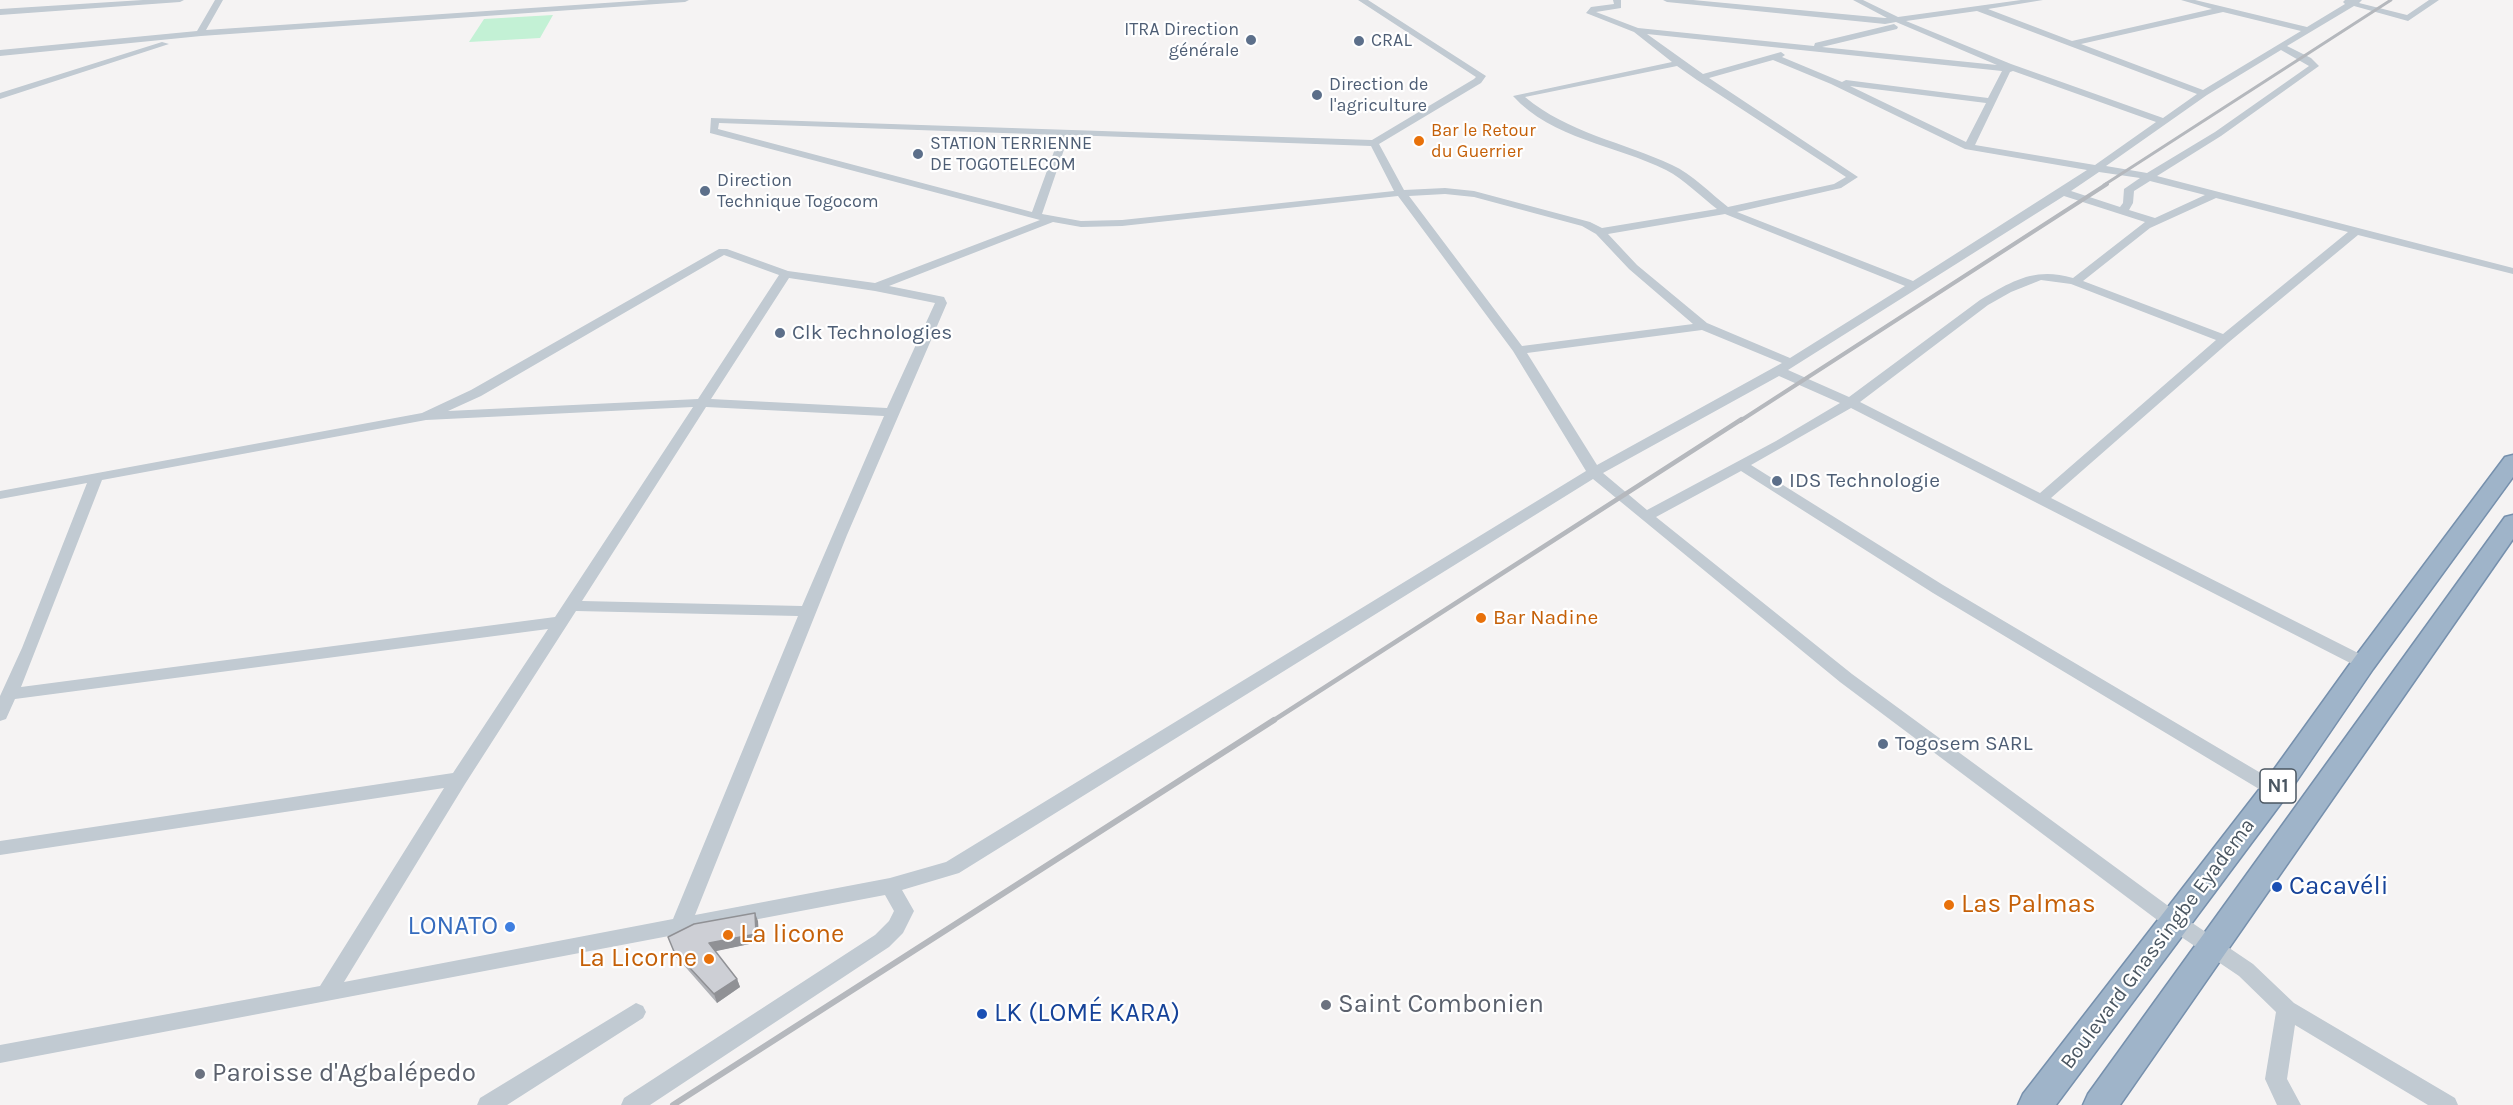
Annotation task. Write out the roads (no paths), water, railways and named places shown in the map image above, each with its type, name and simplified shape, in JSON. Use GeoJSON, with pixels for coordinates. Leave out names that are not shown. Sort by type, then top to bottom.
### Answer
{"type":"FeatureCollection","features":[{"type":"Feature","properties":{"kind":"highway","name":"Boulevard Gnassingbe Eyadema"},"geometry":{"type":"LineString","coordinates":[[2035,1105],[2275,790],[2364,663],[2513,462]]}},
{"type":"Feature","properties":{"kind":"highway","name":"Boulevard Gnassingbe Eyadema"},"geometry":{"type":"LineString","coordinates":[[2100,1105],[2513,522]]}},
{"type":"Feature","properties":{"kind":"street"},"geometry":{"type":"LineString","coordinates":[[47,8],[56,0]]}},
{"type":"Feature","properties":{"kind":"street"},"geometry":{"type":"LineString","coordinates":[[0,12],[180,0]]}},
{"type":"Feature","properties":{"kind":"street"},"geometry":{"type":"LineString","coordinates":[[0,96],[200,33],[219,0]]}},
{"type":"Feature","properties":{"kind":"street"},"geometry":{"type":"LineString","coordinates":[[515,0],[516,11]]}},
{"type":"Feature","properties":{"kind":"street"},"geometry":{"type":"LineString","coordinates":[[0,53],[200,33],[686,0]]}},
{"type":"Feature","properties":{"kind":"street"},"geometry":{"type":"LineString","coordinates":[[1362,0],[1481,76],[1478,81],[1374,143],[714,120],[714,131],[1036,216],[1081,224],[1122,223],[1401,193],[1445,191],[1474,194],[1569,219],[1600,232],[1633,267],[1703,326],[1790,362]]}},
{"type":"Feature","properties":{"kind":"street"},"geometry":{"type":"LineString","coordinates":[[1617,0],[1618,6],[1594,9],[1590,13],[1637,30],[2008,70]]}},
{"type":"Feature","properties":{"kind":"street"},"geometry":{"type":"LineString","coordinates":[[1667,0],[1901,22]]}},
{"type":"Feature","properties":{"kind":"street"},"geometry":{"type":"LineString","coordinates":[[1738,7],[1749,0]]}},
{"type":"Feature","properties":{"kind":"street"},"geometry":{"type":"LineString","coordinates":[[1857,0],[2008,70],[2163,121]]}},
{"type":"Feature","properties":{"kind":"street"},"geometry":{"type":"LineString","coordinates":[[1959,0],[2204,93]]}},
{"type":"Feature","properties":{"kind":"street"},"geometry":{"type":"LineString","coordinates":[[1700,78],[1901,22],[1976,8],[2038,0]]}},
{"type":"Feature","properties":{"kind":"street"},"geometry":{"type":"LineString","coordinates":[[2185,0],[2308,30]]}},
{"type":"Feature","properties":{"kind":"street"},"geometry":{"type":"LineString","coordinates":[[2338,0],[2355,2],[2408,18],[2435,0]]}},
{"type":"Feature","properties":{"kind":"street"},"geometry":{"type":"LineString","coordinates":[[0,1054],[890,886],[952,868],[1594,472],[1778,371],[2062,192],[2204,93],[2355,2]]}},
{"type":"Feature","properties":{"kind":"street"},"geometry":{"type":"LineString","coordinates":[[2070,44],[2224,9]]}},
{"type":"Feature","properties":{"kind":"street"},"geometry":{"type":"LineString","coordinates":[[1600,232],[1726,211],[1837,186],[1853,177],[1700,78],[1637,30]]}},
{"type":"Feature","properties":{"kind":"street"},"geometry":{"type":"LineString","coordinates":[[2123,210],[2128,202],[2129,189],[2146,176],[2218,134],[2314,66],[2308,60],[2280,46]]}},
{"type":"Feature","properties":{"kind":"street"},"geometry":{"type":"LineString","coordinates":[[1773,57],[1834,82],[1969,147],[2072,166],[2097,167],[2146,176],[2513,271]]}},
{"type":"Feature","properties":{"kind":"street"},"geometry":{"type":"LineString","coordinates":[[1679,63],[1518,96],[1538,113],[1584,136],[1671,168],[1726,211],[1912,285]]}},
{"type":"Feature","properties":{"kind":"street"},"geometry":{"type":"LineString","coordinates":[[1969,147],[2008,70]]}},
{"type":"Feature","properties":{"kind":"street"},"geometry":{"type":"LineString","coordinates":[[1834,82],[1992,101]]}},
{"type":"Feature","properties":{"kind":"street"},"geometry":{"type":"LineString","coordinates":[[1036,216],[1065,134]]}},
{"type":"Feature","properties":{"kind":"street"},"geometry":{"type":"LineString","coordinates":[[1374,143],[1401,193],[1519,350],[1594,472],[1846,678],[2175,922],[2246,970],[2288,1009],[2447,1105]]}},
{"type":"Feature","properties":{"kind":"street"},"geometry":{"type":"LineString","coordinates":[[2062,192],[2156,222]]}},
{"type":"Feature","properties":{"kind":"street"},"geometry":{"type":"LineString","coordinates":[[2075,282],[2141,229],[2213,195]]}},
{"type":"Feature","properties":{"kind":"street"},"geometry":{"type":"LineString","coordinates":[[875,287],[1052,219]]}},
{"type":"Feature","properties":{"kind":"street"},"geometry":{"type":"LineString","coordinates":[[2042,499],[2225,339],[2356,231]]}},
{"type":"Feature","properties":{"kind":"street"},"geometry":{"type":"LineString","coordinates":[[426,416],[476,393],[723,251],[786,274],[934,298],[941,303],[891,412],[806,611],[681,926]]}},
{"type":"Feature","properties":{"kind":"street"},"geometry":{"type":"LineString","coordinates":[[326,994],[459,778],[786,274]]}},
{"type":"Feature","properties":{"kind":"street"},"geometry":{"type":"LineString","coordinates":[[1648,515],[1811,427],[1850,402],[1989,299],[2038,277],[2050,276],[2075,282],[2225,339]]}},
{"type":"Feature","properties":{"kind":"street"},"geometry":{"type":"LineString","coordinates":[[1519,350],[1703,326]]}},
{"type":"Feature","properties":{"kind":"street"},"geometry":{"type":"LineString","coordinates":[[1778,371],[1850,402],[2364,663]]}},
{"type":"Feature","properties":{"kind":"street"},"geometry":{"type":"LineString","coordinates":[[0,495],[426,416],[702,403],[891,412]]}},
{"type":"Feature","properties":{"kind":"street"},"geometry":{"type":"LineString","coordinates":[[1741,465],[1938,590],[2275,790]]}},
{"type":"Feature","properties":{"kind":"street"},"geometry":{"type":"LineString","coordinates":[[0,715],[96,478]]}},
{"type":"Feature","properties":{"kind":"street"},"geometry":{"type":"LineString","coordinates":[[571,606],[806,611]]}},
{"type":"Feature","properties":{"kind":"street"},"geometry":{"type":"LineString","coordinates":[[10,694],[560,622]]}},
{"type":"Feature","properties":{"kind":"street"},"geometry":{"type":"LineString","coordinates":[[0,848],[459,778]]}},
{"type":"Feature","properties":{"kind":"street"},"geometry":{"type":"LineString","coordinates":[[632,1105],[882,941],[896,927],[904,911],[890,886]]}},
{"type":"Feature","properties":{"kind":"street"},"geometry":{"type":"LineString","coordinates":[[2288,1009],[2276,1079],[2280,1091],[2290,1105]]}},
{"type":"Feature","properties":{"kind":"street"},"geometry":{"type":"LineString","coordinates":[[488,1105],[636,1012]]}},
{"type":"Feature","properties":{"kind":"railway"},"geometry":{"type":"LineString","coordinates":[[2104,185],[2391,0]]}},
{"type":"Feature","properties":{"kind":"railway"},"geometry":{"type":"LineString","coordinates":[[1740,421],[2107,184]]}},
{"type":"Feature","properties":{"kind":"railway"},"geometry":{"type":"LineString","coordinates":[[1271,722],[1742,419]]}},
{"type":"Feature","properties":{"kind":"railway"},"geometry":{"type":"LineString","coordinates":[[673,1105],[1274,720]]}},
{"type":"Feature","properties":{"kind":"place","name":"ITRA Direction générale"},"geometry":{"type":"Point","coordinates":[1251,40]}},
{"type":"Feature","properties":{"kind":"place","name":"CRAL"},"geometry":{"type":"Point","coordinates":[1359,41]}},
{"type":"Feature","properties":{"kind":"place","name":"Direction de l'agriculture"},"geometry":{"type":"Point","coordinates":[1317,95]}},
{"type":"Feature","properties":{"kind":"place","name":"Bar le Retour du Guerrier"},"geometry":{"type":"Point","coordinates":[1419,141]}},
{"type":"Feature","properties":{"kind":"place","name":"STATION TERRIENNE DE TOGOTELECOM"},"geometry":{"type":"Point","coordinates":[918,154]}},
{"type":"Feature","properties":{"kind":"place","name":"Direction Technique Togocom"},"geometry":{"type":"Point","coordinates":[705,191]}},
{"type":"Feature","properties":{"kind":"place","name":"Clk Technologies"},"geometry":{"type":"Point","coordinates":[780,333]}},
{"type":"Feature","properties":{"kind":"place","name":"IDS Technologie"},"geometry":{"type":"Point","coordinates":[1777,481]}},
{"type":"Feature","properties":{"kind":"place","name":"Bar Nadine"},"geometry":{"type":"Point","coordinates":[1481,618]}},
{"type":"Feature","properties":{"kind":"place","name":"Togosem SARL"},"geometry":{"type":"Point","coordinates":[1883,744]}},
{"type":"Feature","properties":{"kind":"place","name":"Cacavéli"},"geometry":{"type":"Point","coordinates":[2277,887]}},
{"type":"Feature","properties":{"kind":"place","name":"Las Palmas"},"geometry":{"type":"Point","coordinates":[1949,905]}},
{"type":"Feature","properties":{"kind":"place","name":"LONATO"},"geometry":{"type":"Point","coordinates":[510,927]}},
{"type":"Feature","properties":{"kind":"place","name":"La licone"},"geometry":{"type":"Point","coordinates":[728,935]}},
{"type":"Feature","properties":{"kind":"place","name":"La Licorne"},"geometry":{"type":"Point","coordinates":[709,959]}},
{"type":"Feature","properties":{"kind":"place","name":"Saint Combonien"},"geometry":{"type":"Point","coordinates":[1326,1005]}},
{"type":"Feature","properties":{"kind":"place","name":"LK (LOMÉ KARA)"},"geometry":{"type":"Point","coordinates":[982,1014]}},
{"type":"Feature","properties":{"kind":"place","name":"Paroisse d'Agbalépedo"},"geometry":{"type":"Point","coordinates":[200,1074]}}]}
